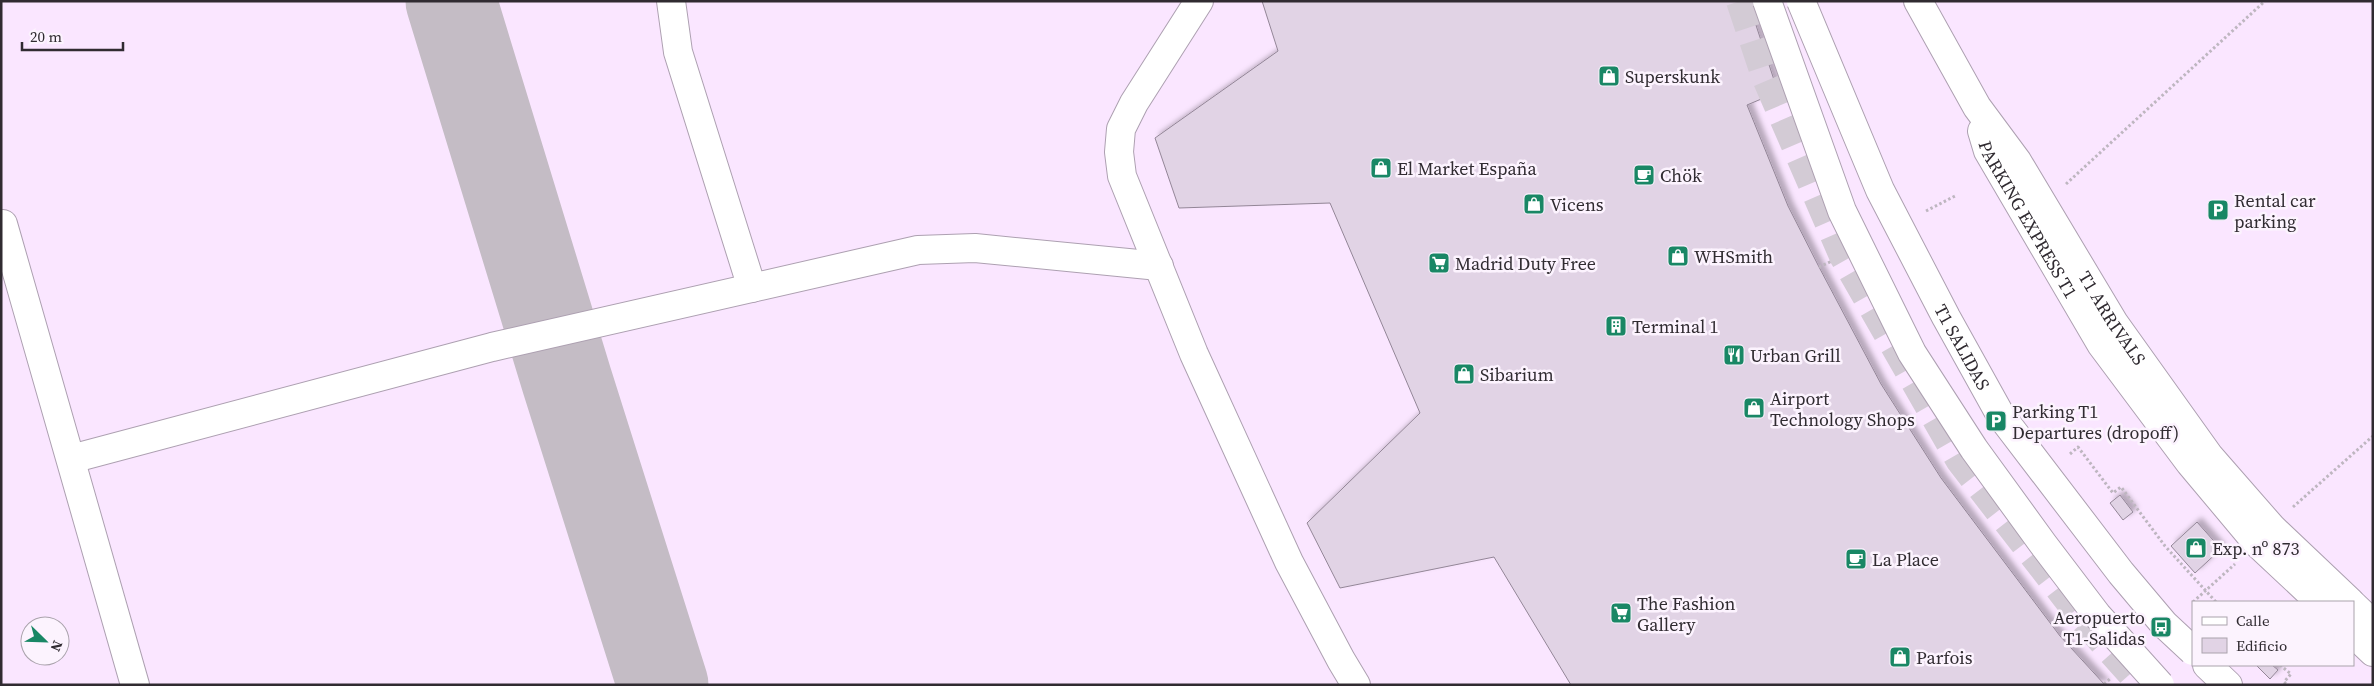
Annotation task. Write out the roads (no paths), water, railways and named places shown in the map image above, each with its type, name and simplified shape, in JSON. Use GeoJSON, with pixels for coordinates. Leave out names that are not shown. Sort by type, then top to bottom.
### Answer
{"type":"FeatureCollection","features":[{"type":"Feature","properties":{"kind":"street"},"geometry":{"type":"LineString","coordinates":[[671,1],[678,52],[752,288]]}},
{"type":"Feature","properties":{"kind":"street"},"geometry":{"type":"LineString","coordinates":[[1199,1],[1134,103],[1121,129],[1119,152],[1122,176],[1194,354],[1289,562],[1356,685]]}},
{"type":"Feature","properties":{"kind":"street"},"geometry":{"type":"LineString","coordinates":[[1767,1],[1842,211],[1912,353],[1974,449],[2043,544],[2097,615],[2160,685]]}},
{"type":"Feature","properties":{"kind":"street","name":"T1 SALIDAS"},"geometry":{"type":"LineString","coordinates":[[1801,1],[1880,190],[1946,318],[2001,416],[2121,573],[2164,624],[2192,650]]}},
{"type":"Feature","properties":{"kind":"street","name":"T1 ARRIVALS"},"geometry":{"type":"LineString","coordinates":[[1918,1],[1978,107],[2017,161],[2114,324],[2209,456],[2272,528],[2349,601]]}},
{"type":"Feature","properties":{"kind":"street","name":"PARKING EXPRESS T1"},"geometry":{"type":"LineString","coordinates":[[1978,107],[1984,142],[2055,269],[2101,344],[2190,463],[2257,543],[2319,601]]}},
{"type":"Feature","properties":{"kind":"street"},"geometry":{"type":"LineString","coordinates":[[3,224],[135,685]]}},
{"type":"Feature","properties":{"kind":"street"},"geometry":{"type":"LineString","coordinates":[[71,459],[492,347],[918,250],[975,248],[1159,266]]}},
{"type":"Feature","properties":{"kind":"street"},"geometry":{"type":"LineString","coordinates":[[2354,606],[2373,624]]}},
{"type":"Feature","properties":{"kind":"street"},"geometry":{"type":"LineString","coordinates":[[2354,634],[2373,652]]}},
{"type":"Feature","properties":{"kind":"street"},"geometry":{"type":"LineString","coordinates":[[2208,666],[2228,685]]}},
{"type":"Feature","properties":{"kind":"tunnel"},"geometry":{"type":"LineString","coordinates":[[1740,1],[1765,76],[1843,256],[1960,461],[2084,621],[2141,685]]}},
{"type":"Feature","properties":{"kind":"place","name":"Superskunk"},"geometry":{"type":"Point","coordinates":[1609,76]}},
{"type":"Feature","properties":{"kind":"place","name":"El Market España"},"geometry":{"type":"Point","coordinates":[1381,168]}},
{"type":"Feature","properties":{"kind":"place","name":"Chök"},"geometry":{"type":"Point","coordinates":[1644,175]}},
{"type":"Feature","properties":{"kind":"place","name":"Vicens"},"geometry":{"type":"Point","coordinates":[1534,204]}},
{"type":"Feature","properties":{"kind":"place","name":"Rental car parking"},"geometry":{"type":"Point","coordinates":[2218,210]}},
{"type":"Feature","properties":{"kind":"place","name":"WHSmith"},"geometry":{"type":"Point","coordinates":[1678,256]}},
{"type":"Feature","properties":{"kind":"place","name":"Madrid Duty Free"},"geometry":{"type":"Point","coordinates":[1439,263]}},
{"type":"Feature","properties":{"kind":"place","name":"Terminal 1"},"geometry":{"type":"Point","coordinates":[1616,326]}},
{"type":"Feature","properties":{"kind":"place","name":"Urban Grill"},"geometry":{"type":"Point","coordinates":[1734,355]}},
{"type":"Feature","properties":{"kind":"place","name":"Sibarium"},"geometry":{"type":"Point","coordinates":[1464,374]}},
{"type":"Feature","properties":{"kind":"place","name":"Airport Technology Shops"},"geometry":{"type":"Point","coordinates":[1754,408]}},
{"type":"Feature","properties":{"kind":"place","name":"Parking T1 Departures (dropoff)"},"geometry":{"type":"Point","coordinates":[1996,421]}},
{"type":"Feature","properties":{"kind":"place","name":"Exp. nº 873"},"geometry":{"type":"Point","coordinates":[2196,548]}},
{"type":"Feature","properties":{"kind":"place","name":"La Place"},"geometry":{"type":"Point","coordinates":[1856,559]}},
{"type":"Feature","properties":{"kind":"place","name":"The Fashion Gallery"},"geometry":{"type":"Point","coordinates":[1621,613]}},
{"type":"Feature","properties":{"kind":"place","name":"Aeropuerto T1-Salidas"},"geometry":{"type":"Point","coordinates":[2161,627]}},
{"type":"Feature","properties":{"kind":"place","name":"Parfois"},"geometry":{"type":"Point","coordinates":[1900,657]}}]}
